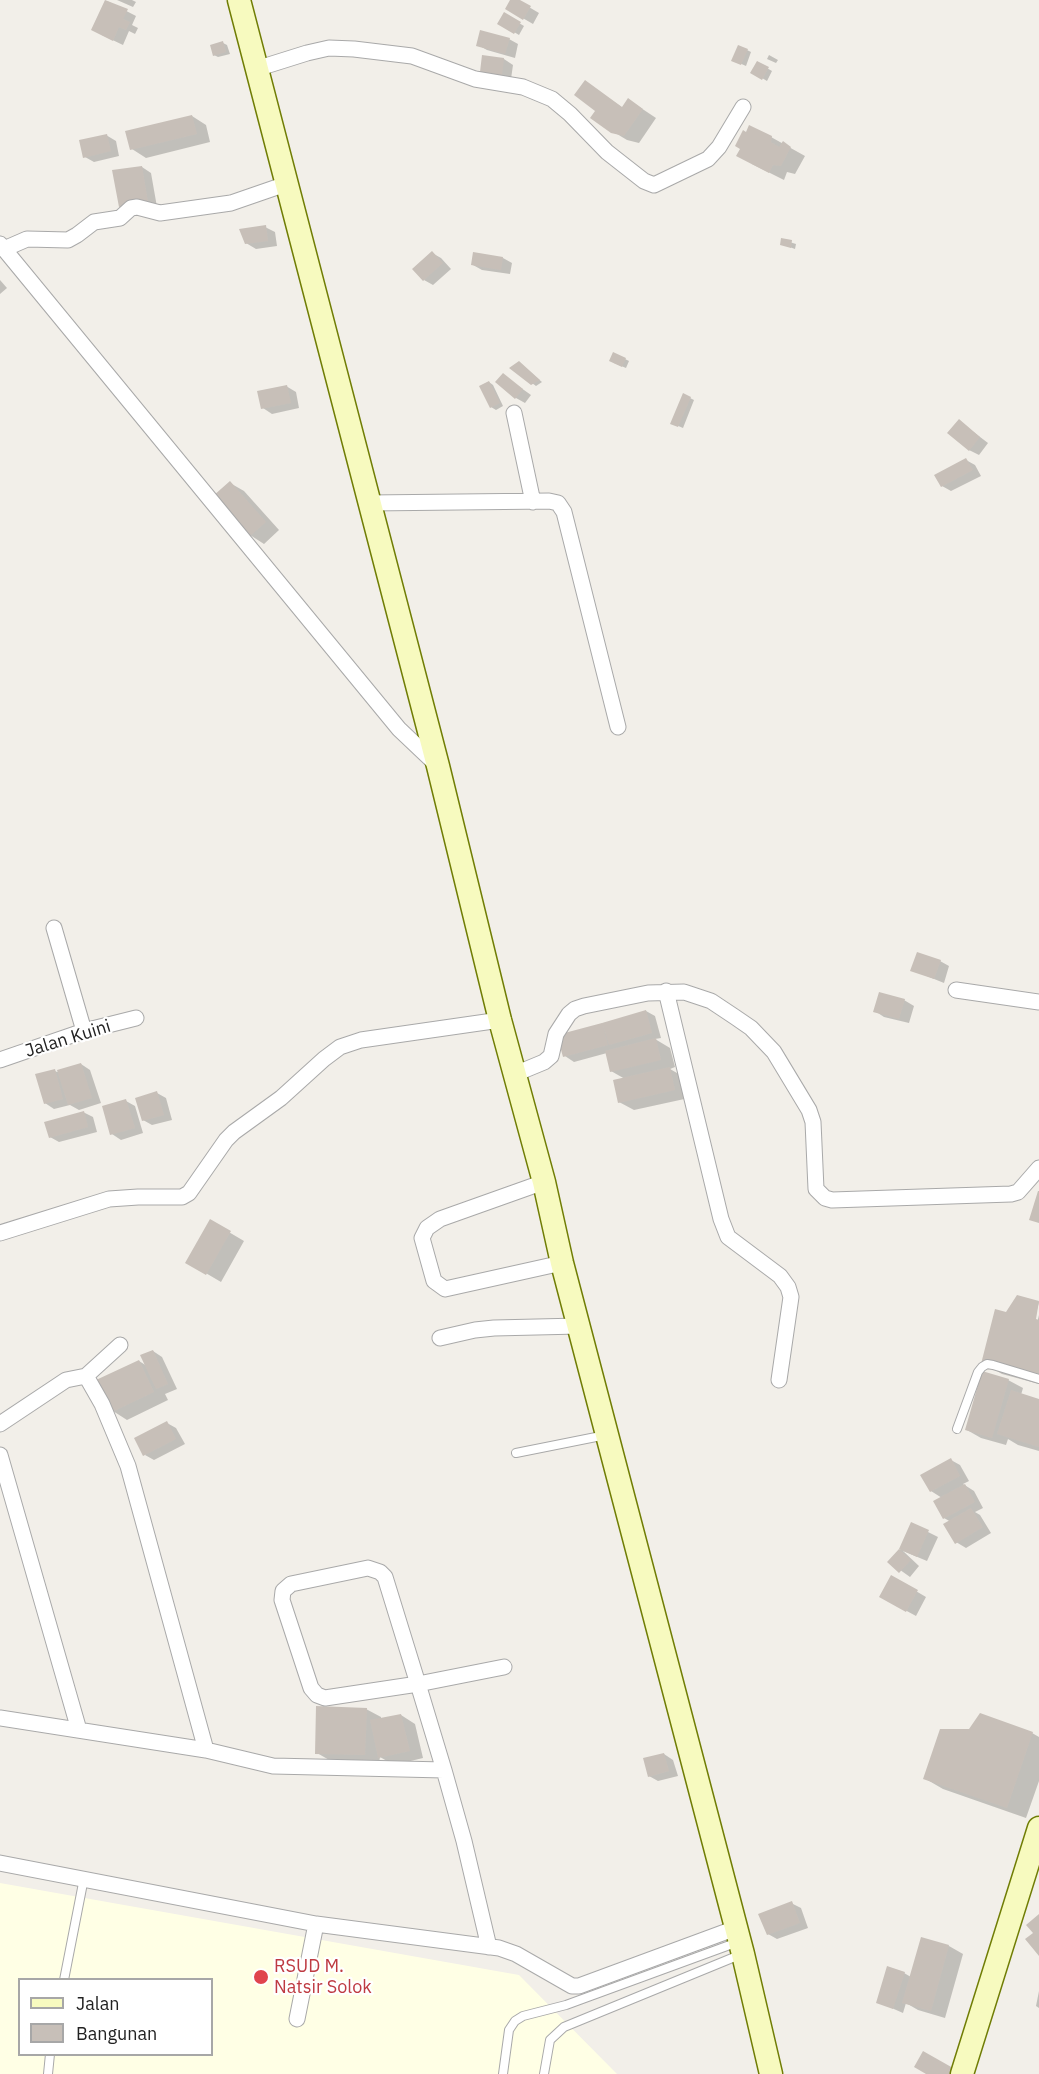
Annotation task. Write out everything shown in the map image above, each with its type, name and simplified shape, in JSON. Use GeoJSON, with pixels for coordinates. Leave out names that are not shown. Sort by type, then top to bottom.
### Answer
{"type":"FeatureCollection","features":[{"type":"Feature","properties":{"kind":"street"},"geometry":{"type":"LineString","coordinates":[[239,0],[438,766],[500,1020],[544,1182],[562,1263],[740,1941],[771,2074]]}},
{"type":"Feature","properties":{"kind":"street"},"geometry":{"type":"LineString","coordinates":[[256,69],[329,48],[354,49],[412,56],[475,78],[523,87],[552,99],[607,152],[644,181],[654,185],[708,159],[719,147],[744,107]]}},
{"type":"Feature","properties":{"kind":"street"},"geometry":{"type":"LineString","coordinates":[[286,184],[246,199],[222,204],[160,213],[137,207],[131,208],[120,218],[94,222],[68,240],[27,239],[2,246],[399,729],[438,766]]}},
{"type":"Feature","properties":{"kind":"street"},"geometry":{"type":"LineString","coordinates":[[514,413],[533,502]]}},
{"type":"Feature","properties":{"kind":"street"},"geometry":{"type":"LineString","coordinates":[[369,503],[549,501],[558,503],[564,512],[618,727]]}},
{"type":"Feature","properties":{"kind":"street"},"geometry":{"type":"LineString","coordinates":[[54,928],[84,1031]]}},
{"type":"Feature","properties":{"kind":"street"},"geometry":{"type":"LineString","coordinates":[[956,990],[1039,1002]]}},
{"type":"Feature","properties":{"kind":"street"},"geometry":{"type":"LineString","coordinates":[[515,1074],[544,1062],[551,1056],[556,1034],[569,1014],[575,1010],[584,1006],[666,991],[684,992],[711,1001],[751,1028],[774,1052],[809,1110],[813,1122],[816,1189],[825,1198],[832,1200],[1011,1194],[1018,1192],[1039,1168]]}},
{"type":"Feature","properties":{"kind":"street"},"geometry":{"type":"LineString","coordinates":[[666,991],[724,1228],[728,1237],[780,1276],[788,1287],[791,1297],[779,1380]]}},
{"type":"Feature","properties":{"kind":"street","name":"Jalan Kuini"},"geometry":{"type":"LineString","coordinates":[[0,1060],[84,1031],[136,1018]]}},
{"type":"Feature","properties":{"kind":"street"},"geometry":{"type":"LineString","coordinates":[[0,1233],[109,1199],[182,1197],[189,1193],[234,1132],[281,1098],[340,1047],[361,1040],[500,1020]]}},
{"type":"Feature","properties":{"kind":"street"},"geometry":{"type":"LineString","coordinates":[[544,1182],[440,1219],[427,1228],[422,1238],[434,1281],[445,1289],[562,1263]]}},
{"type":"Feature","properties":{"kind":"street"},"geometry":{"type":"LineString","coordinates":[[440,1338],[484,1329],[579,1326]]}},
{"type":"Feature","properties":{"kind":"street"},"geometry":{"type":"LineString","coordinates":[[0,1424],[66,1380],[86,1376],[120,1345]]}},
{"type":"Feature","properties":{"kind":"street"},"geometry":{"type":"LineString","coordinates":[[86,1376],[102,1404],[128,1466],[206,1750]]}},
{"type":"Feature","properties":{"kind":"street"},"geometry":{"type":"LineString","coordinates":[[0,1455],[79,1730]]}},
{"type":"Feature","properties":{"kind":"street"},"geometry":{"type":"LineString","coordinates":[[489,1947],[464,1841],[444,1770],[418,1684],[386,1576],[368,1568],[291,1584],[283,1591],[282,1600],[310,1688],[317,1695],[325,1698],[418,1684],[504,1667]]}},
{"type":"Feature","properties":{"kind":"street"},"geometry":{"type":"LineString","coordinates":[[0,1718],[206,1750],[273,1766],[444,1770]]}},
{"type":"Feature","properties":{"kind":"street"},"geometry":{"type":"LineString","coordinates":[[962,2074],[1039,1828]]}},
{"type":"Feature","properties":{"kind":"street"},"geometry":{"type":"LineString","coordinates":[[0,1863],[316,1924],[508,1950],[572,1986],[579,1986],[740,1941]]}},
{"type":"Feature","properties":{"kind":"street"},"geometry":{"type":"LineString","coordinates":[[297,2019],[316,1924]]}},
{"type":"Feature","properties":{"kind":"lane"},"geometry":{"type":"LineString","coordinates":[[957,1429],[978,1372],[982,1367],[987,1364],[993,1365],[1039,1379]]}},
{"type":"Feature","properties":{"kind":"lane"},"geometry":{"type":"LineString","coordinates":[[516,1453],[608,1434]]}},
{"type":"Feature","properties":{"kind":"lane"},"geometry":{"type":"LineString","coordinates":[[64,1978],[84,1878]]}},
{"type":"Feature","properties":{"kind":"lane"},"geometry":{"type":"LineString","coordinates":[[503,2074],[509,2030],[515,2021],[523,2016],[566,2005],[740,1941]]}},
{"type":"Feature","properties":{"kind":"lane"},"geometry":{"type":"LineString","coordinates":[[544,2074],[550,2040],[564,2027],[740,1941]]}},
{"type":"Feature","properties":{"kind":"lane"},"geometry":{"type":"LineString","coordinates":[[48,2074],[50,2056]]}},
{"type":"Feature","properties":{"kind":"shaded area","name":"RSUD M. Natsir Solok"},"geometry":{"type":"Polygon","coordinates":[[[0,1883],[519,1975],[617,2074],[0,2074],[0,1883]]]}},
{"type":"Feature","properties":{"kind":"building"},"geometry":{"type":"Polygon","coordinates":[[[105,0],[128,9],[123,19],[130,22],[126,30],[119,27],[113,41],[91,30],[105,0]]]}},
{"type":"Feature","properties":{"kind":"building"},"geometry":{"type":"Polygon","coordinates":[[[510,0],[520,0],[531,6],[523,20],[505,9],[510,0]]]}},
{"type":"Feature","properties":{"kind":"building"},"geometry":{"type":"Polygon","coordinates":[[[504,12],[521,22],[514,34],[497,24],[504,12]]]}},
{"type":"Feature","properties":{"kind":"building"},"geometry":{"type":"Polygon","coordinates":[[[480,30],[510,38],[505,54],[476,46],[480,30]]]}},
{"type":"Feature","properties":{"kind":"building"},"geometry":{"type":"Polygon","coordinates":[[[223,41],[226,52],[213,56],[210,45],[223,41]]]}},
{"type":"Feature","properties":{"kind":"building"},"geometry":{"type":"Polygon","coordinates":[[[738,45],[748,49],[741,65],[731,61],[738,45]]]}},
{"type":"Feature","properties":{"kind":"building"},"geometry":{"type":"Polygon","coordinates":[[[482,55],[504,58],[502,75],[480,72],[482,55]]]}},
{"type":"Feature","properties":{"kind":"building"},"geometry":{"type":"Polygon","coordinates":[[[757,61],[769,67],[762,80],[750,73],[757,61]]]}},
{"type":"Feature","properties":{"kind":"building"},"geometry":{"type":"Polygon","coordinates":[[[585,80],[622,107],[628,98],[643,109],[624,136],[611,133],[590,118],[595,111],[574,95],[585,80]]]}},
{"type":"Feature","properties":{"kind":"building"},"geometry":{"type":"Polygon","coordinates":[[[192,115],[197,134],[130,150],[125,131],[192,115]]]}},
{"type":"Feature","properties":{"kind":"building"},"geometry":{"type":"Polygon","coordinates":[[[749,125],[772,136],[771,142],[779,147],[783,141],[791,147],[781,166],[773,165],[769,173],[736,156],[740,149],[735,146],[743,130],[746,132],[749,125]]]}},
{"type":"Feature","properties":{"kind":"building"},"geometry":{"type":"Polygon","coordinates":[[[107,134],[111,151],[83,158],[79,140],[107,134]]]}},
{"type":"Feature","properties":{"kind":"building"},"geometry":{"type":"Polygon","coordinates":[[[142,166],[148,202],[119,207],[112,170],[142,166]]]}},
{"type":"Feature","properties":{"kind":"building"},"geometry":{"type":"Polygon","coordinates":[[[266,225],[268,241],[245,244],[239,229],[266,225]]]}},
{"type":"Feature","properties":{"kind":"building"},"geometry":{"type":"Polygon","coordinates":[[[781,238],[792,240],[791,248],[780,245],[781,238]]]}},
{"type":"Feature","properties":{"kind":"building"},"geometry":{"type":"Polygon","coordinates":[[[432,251],[443,263],[423,281],[412,269],[432,251]]]}},
{"type":"Feature","properties":{"kind":"building"},"geometry":{"type":"Polygon","coordinates":[[[473,252],[503,257],[501,270],[471,265],[473,252]]]}},
{"type":"Feature","properties":{"kind":"building"},"geometry":{"type":"Polygon","coordinates":[[[613,352],[626,358],[622,367],[609,361],[613,352]]]}},
{"type":"Feature","properties":{"kind":"building"},"geometry":{"type":"Polygon","coordinates":[[[519,361],[540,380],[531,385],[509,368],[519,361]]]}},
{"type":"Feature","properties":{"kind":"building"},"geometry":{"type":"Polygon","coordinates":[[[503,373],[523,389],[515,399],[495,382],[503,373]]]}},
{"type":"Feature","properties":{"kind":"building"},"geometry":{"type":"Polygon","coordinates":[[[489,381],[500,403],[490,408],[479,386],[489,381]]]}},
{"type":"Feature","properties":{"kind":"building"},"geometry":{"type":"Polygon","coordinates":[[[287,385],[291,403],[261,409],[257,391],[287,385]]]}},
{"type":"Feature","properties":{"kind":"building"},"geometry":{"type":"Polygon","coordinates":[[[683,393],[691,397],[678,427],[670,424],[683,393]]]}},
{"type":"Feature","properties":{"kind":"building"},"geometry":{"type":"Polygon","coordinates":[[[959,419],[980,437],[969,451],[947,433],[959,419]]]}},
{"type":"Feature","properties":{"kind":"building"},"geometry":{"type":"Polygon","coordinates":[[[966,458],[973,470],[941,487],[934,475],[966,458]]]}},
{"type":"Feature","properties":{"kind":"building"},"geometry":{"type":"Polygon","coordinates":[[[230,481],[266,522],[249,537],[213,496],[230,481]]]}},
{"type":"Feature","properties":{"kind":"building"},"geometry":{"type":"Polygon","coordinates":[[[917,952],[941,960],[934,979],[910,971],[917,952]]]}},
{"type":"Feature","properties":{"kind":"building"},"geometry":{"type":"Polygon","coordinates":[[[879,992],[905,999],[899,1019],[873,1012],[879,992]]]}},
{"type":"Feature","properties":{"kind":"building"},"geometry":{"type":"Polygon","coordinates":[[[646,1010],[652,1033],[609,1045],[602,1023],[646,1010]]]}},
{"type":"Feature","properties":{"kind":"building"},"geometry":{"type":"Polygon","coordinates":[[[602,1023],[608,1045],[563,1057],[557,1035],[602,1023]]]}},
{"type":"Feature","properties":{"kind":"building"},"geometry":{"type":"Polygon","coordinates":[[[656,1038],[661,1060],[610,1072],[605,1051],[656,1038]]]}},
{"type":"Feature","properties":{"kind":"building"},"geometry":{"type":"Polygon","coordinates":[[[81,1063],[92,1098],[68,1105],[57,1070],[81,1063]]]}},
{"type":"Feature","properties":{"kind":"building"},"geometry":{"type":"Polygon","coordinates":[[[670,1067],[675,1090],[618,1103],[613,1080],[670,1067]]]}},
{"type":"Feature","properties":{"kind":"building"},"geometry":{"type":"Polygon","coordinates":[[[55,1069],[63,1099],[44,1104],[35,1074],[55,1069]]]}},
{"type":"Feature","properties":{"kind":"building"},"geometry":{"type":"Polygon","coordinates":[[[157,1091],[164,1115],[142,1121],[135,1098],[157,1091]]]}},
{"type":"Feature","properties":{"kind":"building"},"geometry":{"type":"Polygon","coordinates":[[[126,1099],[135,1128],[110,1135],[102,1106],[126,1099]]]}},
{"type":"Feature","properties":{"kind":"building"},"geometry":{"type":"Polygon","coordinates":[[[84,1111],[88,1127],[49,1138],[44,1122],[84,1111]]]}},
{"type":"Feature","properties":{"kind":"building"},"geometry":{"type":"Polygon","coordinates":[[[1039,1191],[1039,1223],[1029,1220],[1039,1191]]]}},
{"type":"Feature","properties":{"kind":"building"},"geometry":{"type":"Polygon","coordinates":[[[210,1219],[231,1231],[206,1275],[185,1263],[210,1219]]]}},
{"type":"Feature","properties":{"kind":"building"},"geometry":{"type":"Polygon","coordinates":[[[1017,1295],[1039,1301],[1036,1319],[1039,1320],[1039,1379],[981,1364],[995,1309],[1006,1312],[1017,1295]]]}},
{"type":"Feature","properties":{"kind":"building"},"geometry":{"type":"Polygon","coordinates":[[[153,1350],[168,1384],[156,1389],[140,1355],[153,1350]]]}},
{"type":"Feature","properties":{"kind":"building"},"geometry":{"type":"Polygon","coordinates":[[[139,1360],[154,1392],[112,1412],[96,1380],[139,1360]]]}},
{"type":"Feature","properties":{"kind":"building"},"geometry":{"type":"Polygon","coordinates":[[[982,1371],[1009,1379],[992,1438],[965,1430],[982,1371]]]}},
{"type":"Feature","properties":{"kind":"building"},"geometry":{"type":"Polygon","coordinates":[[[1011,1390],[1039,1399],[1039,1447],[997,1434],[1011,1390]]]}},
{"type":"Feature","properties":{"kind":"building"},"geometry":{"type":"Polygon","coordinates":[[[167,1421],[176,1439],[143,1456],[134,1438],[167,1421]]]}},
{"type":"Feature","properties":{"kind":"building"},"geometry":{"type":"Polygon","coordinates":[[[951,1458],[960,1476],[930,1492],[920,1475],[951,1458]]]}},
{"type":"Feature","properties":{"kind":"building"},"geometry":{"type":"Polygon","coordinates":[[[965,1484],[975,1502],[943,1519],[933,1501],[965,1484]]]}},
{"type":"Feature","properties":{"kind":"building"},"geometry":{"type":"Polygon","coordinates":[[[971,1508],[983,1527],[955,1544],[943,1524],[971,1508]]]}},
{"type":"Feature","properties":{"kind":"building"},"geometry":{"type":"Polygon","coordinates":[[[911,1522],[929,1530],[917,1557],[899,1549],[911,1522]]]}},
{"type":"Feature","properties":{"kind":"building"},"geometry":{"type":"Polygon","coordinates":[[[899,1549],[911,1560],[899,1573],[887,1562],[899,1549]]]}},
{"type":"Feature","properties":{"kind":"building"},"geometry":{"type":"Polygon","coordinates":[[[891,1575],[918,1590],[906,1612],[879,1597],[891,1575]]]}},
{"type":"Feature","properties":{"kind":"building"},"geometry":{"type":"Polygon","coordinates":[[[316,1706],[367,1708],[365,1755],[315,1754],[316,1706]]]}},
{"type":"Feature","properties":{"kind":"building"},"geometry":{"type":"Polygon","coordinates":[[[980,1713],[1033,1732],[1007,1808],[923,1779],[940,1729],[969,1729],[980,1713]]]}},
{"type":"Feature","properties":{"kind":"building"},"geometry":{"type":"Polygon","coordinates":[[[401,1714],[410,1751],[378,1758],[370,1720],[401,1714]]]}},
{"type":"Feature","properties":{"kind":"building"},"geometry":{"type":"Polygon","coordinates":[[[664,1753],[669,1771],[648,1777],[643,1758],[664,1753]]]}},
{"type":"Feature","properties":{"kind":"building"},"geometry":{"type":"Polygon","coordinates":[[[792,1901],[800,1923],[767,1935],[758,1914],[792,1901]]]}},
{"type":"Feature","properties":{"kind":"building"},"geometry":{"type":"Polygon","coordinates":[[[1039,1914],[1039,1956],[1025,1939],[1033,1933],[1026,1925],[1039,1914]]]}},
{"type":"Feature","properties":{"kind":"building"},"geometry":{"type":"Polygon","coordinates":[[[921,1937],[949,1945],[931,2011],[902,2003],[921,1937]]]}},
{"type":"Feature","properties":{"kind":"building"},"geometry":{"type":"Polygon","coordinates":[[[887,1966],[905,1972],[893,2009],[876,2003],[887,1966]]]}},
{"type":"Feature","properties":{"kind":"building"},"geometry":{"type":"Polygon","coordinates":[[[923,2051],[953,2068],[950,2074],[926,2074],[914,2067],[923,2051]]]}},
{"type":"Feature","properties":{"kind":"place","name":"RSUD M. Natsir Solok"},"geometry":{"type":"Point","coordinates":[261,1977]}}]}
